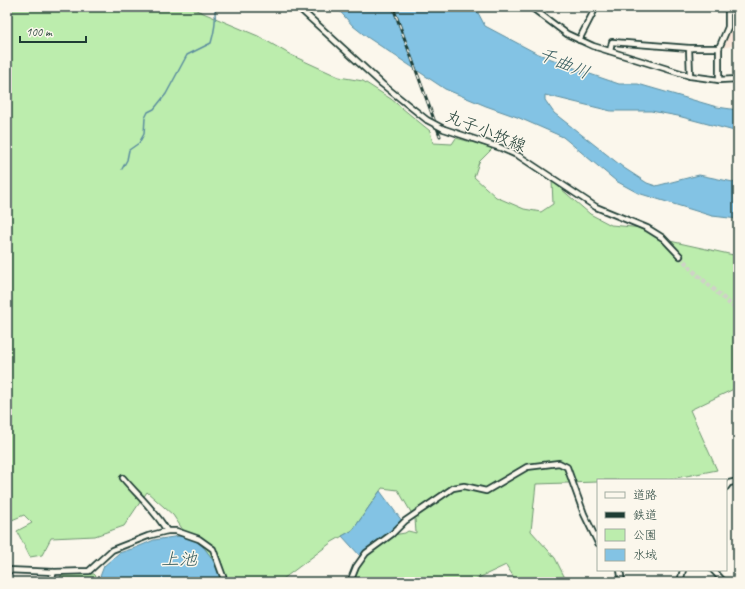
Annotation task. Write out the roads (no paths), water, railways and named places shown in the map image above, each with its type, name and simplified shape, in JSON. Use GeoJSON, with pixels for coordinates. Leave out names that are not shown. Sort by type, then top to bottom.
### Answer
{"type":"FeatureCollection","features":[{"type":"Feature","properties":{"kind":"street","name":"丸子小牧線"},"geometry":{"type":"LineString","coordinates":[[298,7],[382,84],[427,120],[444,129],[501,148],[519,156],[596,207],[634,221],[647,228],[663,238],[680,256]]}},
{"type":"Feature","properties":{"kind":"street"},"geometry":{"type":"LineString","coordinates":[[531,7],[556,27],[579,40],[610,51],[690,76],[719,80],[738,79]]}},
{"type":"Feature","properties":{"kind":"street"},"geometry":{"type":"LineString","coordinates":[[579,40],[596,7]]}},
{"type":"Feature","properties":{"kind":"street"},"geometry":{"type":"LineString","coordinates":[[719,80],[719,48],[728,27],[728,7]]}},
{"type":"Feature","properties":{"kind":"street"},"geometry":{"type":"LineString","coordinates":[[610,51],[612,42],[689,48],[719,48]]}},
{"type":"Feature","properties":{"kind":"street"},"geometry":{"type":"LineString","coordinates":[[689,48],[690,76]]}},
{"type":"Feature","properties":{"kind":"street"},"geometry":{"type":"LineString","coordinates":[[350,582],[356,567],[366,553],[392,534],[406,520],[453,488],[464,486],[486,492],[522,469],[538,465],[559,463],[567,467],[584,514],[597,542]]}},
{"type":"Feature","properties":{"kind":"street"},"geometry":{"type":"LineString","coordinates":[[123,478],[135,493],[154,510],[167,530]]}},
{"type":"Feature","properties":{"kind":"street"},"geometry":{"type":"LineString","coordinates":[[727,486],[729,483],[738,481]]}},
{"type":"Feature","properties":{"kind":"street"},"geometry":{"type":"LineString","coordinates":[[7,570],[54,572],[89,571],[112,550],[167,530],[183,532],[206,543],[216,555],[225,582]]}},
{"type":"Feature","properties":{"kind":"street"},"geometry":{"type":"LineString","coordinates":[[620,571],[622,582]]}},
{"type":"Feature","properties":{"kind":"street"},"geometry":{"type":"LineString","coordinates":[[680,582],[683,571]]}},
{"type":"Feature","properties":{"kind":"street"},"geometry":{"type":"LineString","coordinates":[[714,571],[724,582]]}},
{"type":"Feature","properties":{"kind":"street"},"geometry":{"type":"LineString","coordinates":[[50,582],[54,572]]}},
{"type":"Feature","properties":{"kind":"water"},"geometry":{"type":"Polygon","coordinates":[[[336,7],[475,7],[485,26],[536,53],[619,84],[638,84],[717,107],[738,110],[738,132],[678,116],[651,111],[611,111],[545,95],[545,100],[554,113],[624,168],[647,183],[656,186],[699,175],[738,183],[738,219],[712,216],[638,193],[616,181],[563,137],[445,89],[367,37],[353,26],[336,7]]]}},
{"type":"Feature","properties":{"kind":"water"},"geometry":{"type":"Polygon","coordinates":[[[380,491],[402,521],[361,557],[342,536],[353,530],[380,491]]]}},
{"type":"Feature","properties":{"kind":"water","name":"上池"},"geometry":{"type":"Polygon","coordinates":[[[180,536],[188,537],[202,546],[212,559],[221,582],[98,582],[104,566],[119,553],[154,540],[180,536]]]}},
{"type":"Feature","properties":{"kind":"waterway"},"geometry":{"type":"LineString","coordinates":[[122,169],[127,160],[129,150],[139,143],[144,134],[145,118],[148,112],[154,109],[166,94],[187,55],[211,43],[215,11],[217,7]]}},
{"type":"Feature","properties":{"kind":"tunnel"},"geometry":{"type":"LineString","coordinates":[[680,256],[692,270],[738,311]]}},
{"type":"Feature","properties":{"kind":"railway"},"geometry":{"type":"LineString","coordinates":[[393,7],[440,136]]}},
{"type":"Feature","properties":{"kind":"water label","name":"千曲川"},"geometry":{"type":"Point","coordinates":[564,63]}}]}
